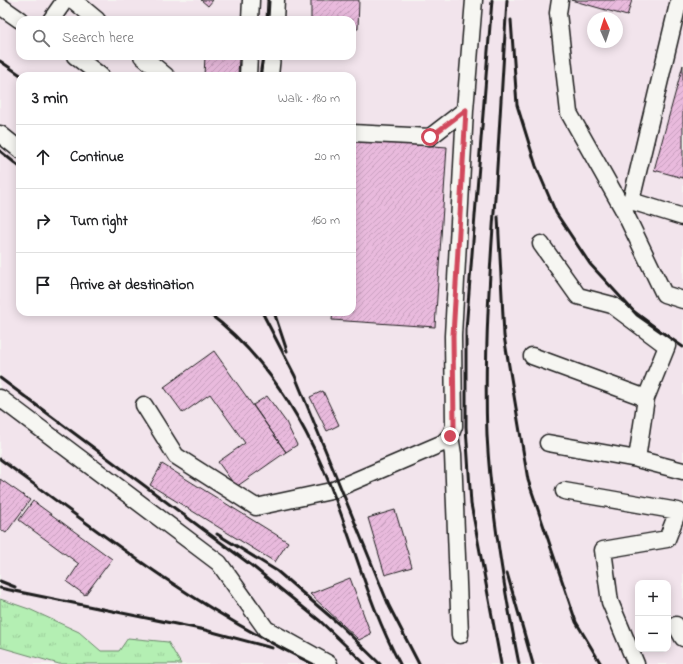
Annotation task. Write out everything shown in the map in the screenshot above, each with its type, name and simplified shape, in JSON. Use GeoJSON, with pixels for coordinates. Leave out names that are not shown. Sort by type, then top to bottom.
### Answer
{"type":"FeatureCollection","features":[{"type":"Feature","properties":{"kind":"street"},"geometry":{"type":"LineString","coordinates":[[54,16],[65,0]]}},
{"type":"Feature","properties":{"kind":"street"},"geometry":{"type":"LineString","coordinates":[[73,0],[93,16]]}},
{"type":"Feature","properties":{"kind":"street"},"geometry":{"type":"LineString","coordinates":[[250,16],[251,0]]}},
{"type":"Feature","properties":{"kind":"street"},"geometry":{"type":"LineString","coordinates":[[275,16],[276,0]]}},
{"type":"Feature","properties":{"kind":"street"},"geometry":{"type":"LineString","coordinates":[[144,405],[176,456],[256,507],[331,491],[442,443],[450,436],[454,426],[453,336],[474,0]]}},
{"type":"Feature","properties":{"kind":"street"},"geometry":{"type":"LineString","coordinates":[[560,0],[558,13],[569,113],[627,205],[664,294],[683,300]]}},
{"type":"Feature","properties":{"kind":"street"},"geometry":{"type":"LineString","coordinates":[[627,205],[679,0]]}},
{"type":"Feature","properties":{"kind":"street"},"geometry":{"type":"LineString","coordinates":[[0,6],[16,17]]}},
{"type":"Feature","properties":{"kind":"street"},"geometry":{"type":"LineString","coordinates":[[80,60],[96,72]]}},
{"type":"Feature","properties":{"kind":"street"},"geometry":{"type":"LineString","coordinates":[[147,60],[161,72]]}},
{"type":"Feature","properties":{"kind":"street"},"geometry":{"type":"LineString","coordinates":[[248,72],[249,60]]}},
{"type":"Feature","properties":{"kind":"street"},"geometry":{"type":"LineString","coordinates":[[270,72],[272,60]]}},
{"type":"Feature","properties":{"kind":"street"},"geometry":{"type":"LineString","coordinates":[[356,134],[430,137],[466,110]]}},
{"type":"Feature","properties":{"kind":"street"},"geometry":{"type":"LineString","coordinates":[[0,134],[16,147]]}},
{"type":"Feature","properties":{"kind":"street"},"geometry":{"type":"LineString","coordinates":[[627,205],[683,217]]}},
{"type":"Feature","properties":{"kind":"street"},"geometry":{"type":"LineString","coordinates":[[541,244],[578,296],[612,305],[667,346],[646,398],[637,459]]}},
{"type":"Feature","properties":{"kind":"street"},"geometry":{"type":"LineString","coordinates":[[532,356],[646,398]]}},
{"type":"Feature","properties":{"kind":"street"},"geometry":{"type":"LineString","coordinates":[[0,398],[219,563],[266,628],[329,664]]}},
{"type":"Feature","properties":{"kind":"street"},"geometry":{"type":"LineString","coordinates":[[450,436],[453,454],[460,635]]}},
{"type":"Feature","properties":{"kind":"street"},"geometry":{"type":"LineString","coordinates":[[548,443],[637,459],[683,471]]}},
{"type":"Feature","properties":{"kind":"street"},"geometry":{"type":"LineString","coordinates":[[564,491],[681,504],[668,540],[603,550],[610,602],[636,664]]}},
{"type":"Feature","properties":{"kind":"shaded area"},"geometry":{"type":"Polygon","coordinates":[[[0,0],[683,0],[683,664],[0,664],[0,0]]]}},
{"type":"Feature","properties":{"kind":"green space"},"geometry":{"type":"Polygon","coordinates":[[[0,599],[29,609],[79,632],[101,651],[119,651],[128,638],[168,642],[181,664],[59,664],[0,647],[0,599]]]}},
{"type":"Feature","properties":{"kind":"building"},"geometry":{"type":"Polygon","coordinates":[[[201,0],[213,0],[208,6],[201,0]]]}},
{"type":"Feature","properties":{"kind":"building"},"geometry":{"type":"Polygon","coordinates":[[[311,0],[359,0],[358,29],[356,29],[356,16],[311,16],[311,0]]]}},
{"type":"Feature","properties":{"kind":"building"},"geometry":{"type":"Polygon","coordinates":[[[571,0],[632,0],[627,16],[623,15],[623,12],[613,12],[571,0]]]}},
{"type":"Feature","properties":{"kind":"building"},"geometry":{"type":"Polygon","coordinates":[[[205,60],[239,60],[238,72],[204,72],[205,60]]]}},
{"type":"Feature","properties":{"kind":"building"},"geometry":{"type":"Polygon","coordinates":[[[683,65],[683,178],[654,170],[683,65]]]}},
{"type":"Feature","properties":{"kind":"building"},"geometry":{"type":"Polygon","coordinates":[[[356,140],[447,147],[435,327],[332,320],[332,316],[356,316],[356,140]]]}},
{"type":"Feature","properties":{"kind":"building"},"geometry":{"type":"Polygon","coordinates":[[[214,351],[286,452],[236,487],[218,462],[245,443],[210,394],[183,413],[164,387],[214,351]]]}},
{"type":"Feature","properties":{"kind":"building"},"geometry":{"type":"Polygon","coordinates":[[[323,391],[339,425],[327,431],[310,397],[323,391]]]}},
{"type":"Feature","properties":{"kind":"building"},"geometry":{"type":"Polygon","coordinates":[[[267,396],[286,422],[297,445],[286,452],[253,405],[267,396]]]}},
{"type":"Feature","properties":{"kind":"building"},"geometry":{"type":"Polygon","coordinates":[[[162,464],[288,542],[275,562],[150,485],[162,464]]]}},
{"type":"Feature","properties":{"kind":"building"},"geometry":{"type":"Polygon","coordinates":[[[0,479],[30,500],[6,533],[0,529],[0,479]]]}},
{"type":"Feature","properties":{"kind":"building"},"geometry":{"type":"Polygon","coordinates":[[[33,501],[112,559],[85,595],[67,582],[79,564],[19,520],[33,501]]]}},
{"type":"Feature","properties":{"kind":"building"},"geometry":{"type":"Polygon","coordinates":[[[395,510],[412,567],[385,575],[368,518],[395,510]]]}},
{"type":"Feature","properties":{"kind":"building"},"geometry":{"type":"Polygon","coordinates":[[[350,578],[371,634],[359,640],[310,594],[350,578]]]}},
{"type":"Feature","properties":{"kind":"railway"},"geometry":{"type":"LineString","coordinates":[[268,16],[269,0]]}},
{"type":"Feature","properties":{"kind":"railway"},"geometry":{"type":"LineString","coordinates":[[492,0],[466,330],[466,427],[471,504],[501,664]]}},
{"type":"Feature","properties":{"kind":"railway"},"geometry":{"type":"LineString","coordinates":[[507,0],[490,278],[486,404],[489,464],[495,522],[503,579],[519,664]]}},
{"type":"Feature","properties":{"kind":"railway"},"geometry":{"type":"LineString","coordinates":[[511,20],[517,105],[536,166],[556,213],[590,264],[637,315],[683,347]]}},
{"type":"Feature","properties":{"kind":"railway"},"geometry":{"type":"LineString","coordinates":[[261,72],[262,60]]}},
{"type":"Feature","properties":{"kind":"railway"},"geometry":{"type":"LineString","coordinates":[[0,61],[16,72]]}},
{"type":"Feature","properties":{"kind":"railway"},"geometry":{"type":"LineString","coordinates":[[0,151],[16,164]]}},
{"type":"Feature","properties":{"kind":"railway"},"geometry":{"type":"LineString","coordinates":[[498,217],[504,336],[528,480],[576,622],[601,664]]}},
{"type":"Feature","properties":{"kind":"railway"},"geometry":{"type":"LineString","coordinates":[[212,316],[244,344],[260,362],[275,382],[301,423],[322,466],[342,516],[368,591],[388,640],[400,664]]}},
{"type":"Feature","properties":{"kind":"railway"},"geometry":{"type":"LineString","coordinates":[[264,316],[295,376],[389,606],[419,664]]}},
{"type":"Feature","properties":{"kind":"railway"},"geometry":{"type":"LineString","coordinates":[[275,316],[287,351]]}},
{"type":"Feature","properties":{"kind":"railway"},"geometry":{"type":"LineString","coordinates":[[0,378],[251,565],[320,621],[365,664]]}},
{"type":"Feature","properties":{"kind":"railway"},"geometry":{"type":"LineString","coordinates":[[0,459],[113,543],[190,595],[230,620],[313,664]]}},
{"type":"Feature","properties":{"kind":"railway"},"geometry":{"type":"LineString","coordinates":[[217,534],[277,571],[340,625],[380,664]]}},
{"type":"Feature","properties":{"kind":"railway"},"geometry":{"type":"LineString","coordinates":[[507,573],[533,664]]}},
{"type":"Feature","properties":{"kind":"railway"},"geometry":{"type":"LineString","coordinates":[[0,581],[15,587]]}},
{"type":"Feature","properties":{"kind":"railway"},"geometry":{"type":"LineString","coordinates":[[0,588],[205,630],[272,648]]}},
{"type":"Feature","properties":{"kind":"route"},"geometry":{"type":"LineString","coordinates":[[430,137],[466,110],[453,336],[454,426],[450,436]]}}]}
